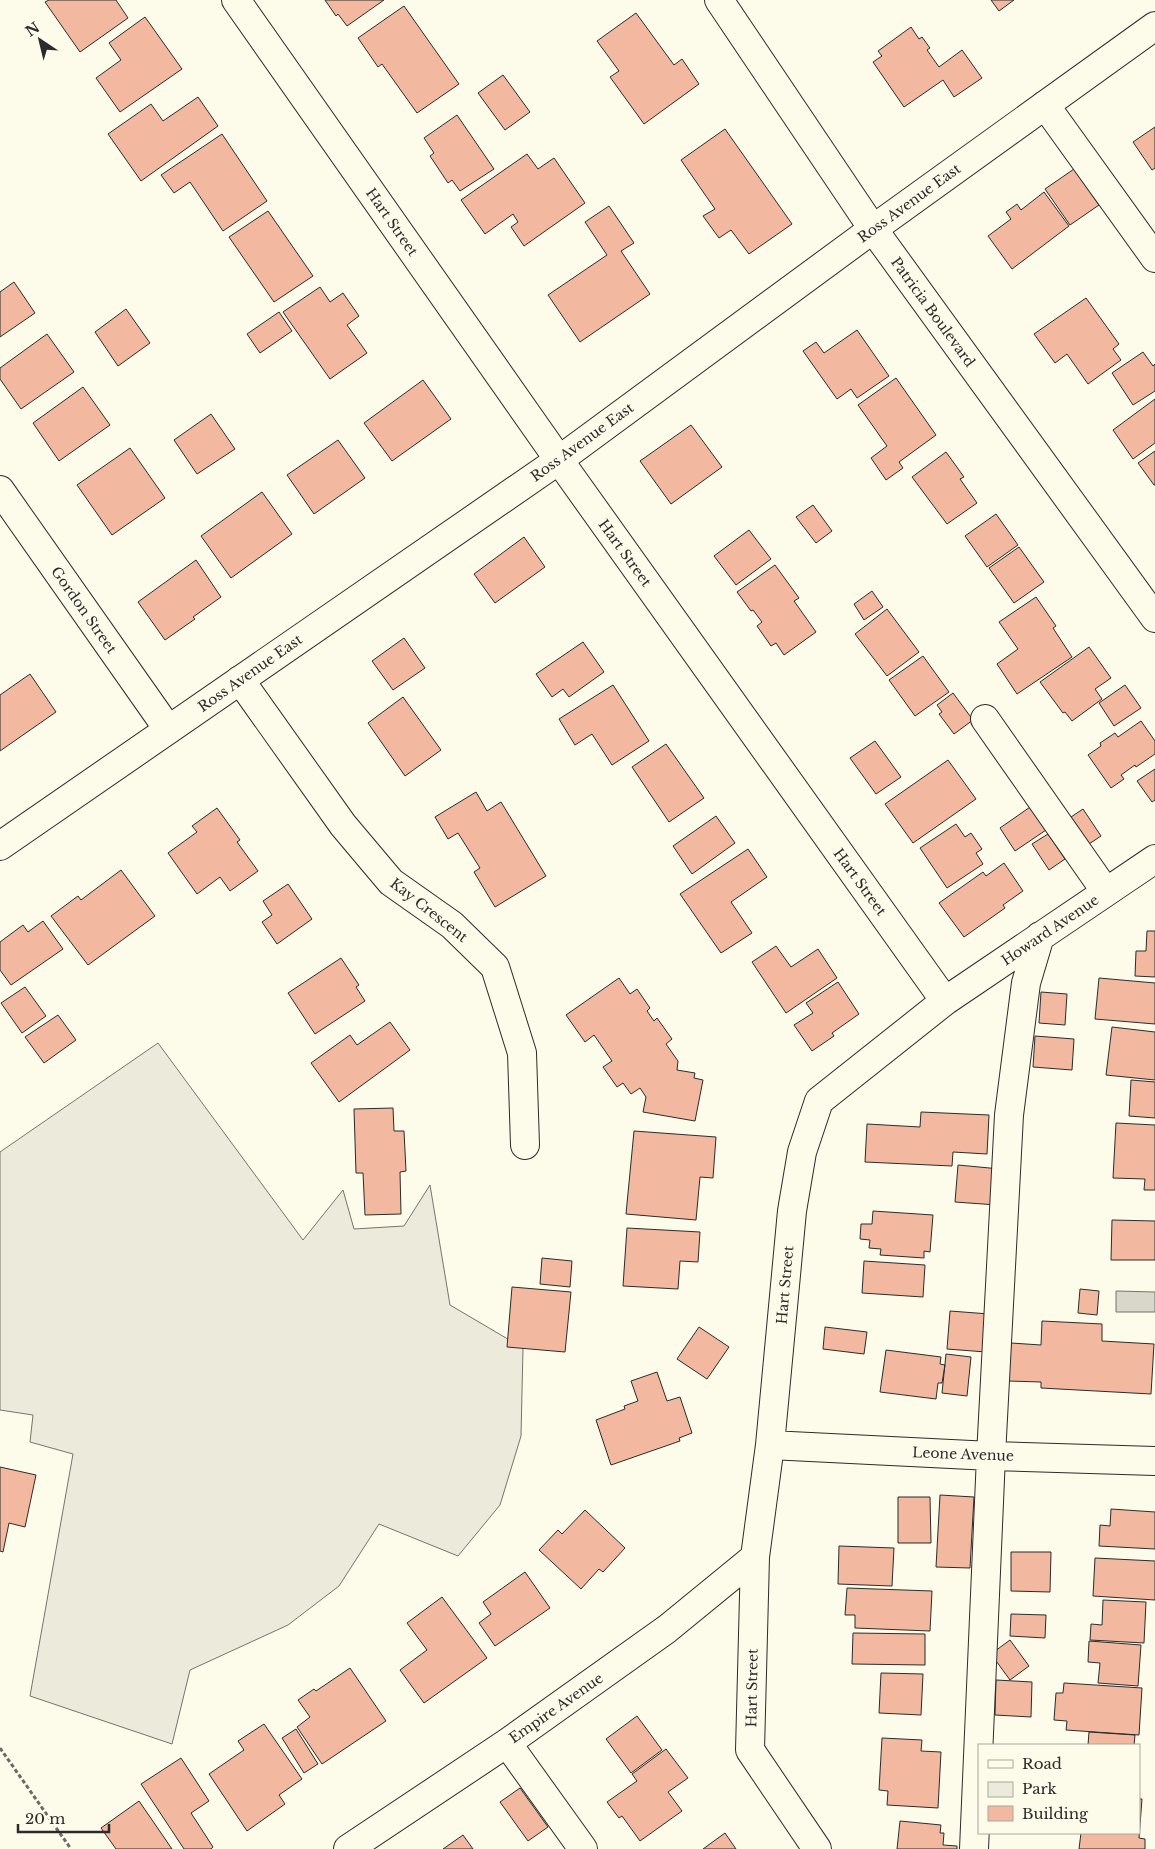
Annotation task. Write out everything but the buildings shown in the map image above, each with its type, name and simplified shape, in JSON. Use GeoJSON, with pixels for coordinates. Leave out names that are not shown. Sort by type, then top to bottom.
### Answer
{"type":"FeatureCollection","features":[{"type":"Feature","properties":{"kind":"street","name":"Hart Street"},"geometry":{"type":"LineString","coordinates":[[236,0],[559,460],[945,1001],[819,1101],[802,1152],[792,1211],[770,1446],[755,1557],[750,1750],[817,1849]]}},
{"type":"Feature","properties":{"kind":"street","name":"Patricia Boulevard"},"geometry":{"type":"LineString","coordinates":[[720,0],[873,229],[1155,618]]}},
{"type":"Feature","properties":{"kind":"street","name":"Ross Avenue East"},"geometry":{"type":"LineString","coordinates":[[0,846],[559,460],[873,229],[1155,26]]}},
{"type":"Feature","properties":{"kind":"street"},"geometry":{"type":"LineString","coordinates":[[1045,105],[1155,258]]}},
{"type":"Feature","properties":{"kind":"street","name":"Gordon Street"},"geometry":{"type":"LineString","coordinates":[[0,490],[168,729]]}},
{"type":"Feature","properties":{"kind":"street","name":"Kay Crescent"},"geometry":{"type":"LineString","coordinates":[[240,680],[343,825],[391,882],[452,925],[495,967],[522,1053],[525,1145]]}},
{"type":"Feature","properties":{"kind":"street"},"geometry":{"type":"LineString","coordinates":[[985,719],[1106,892]]}},
{"type":"Feature","properties":{"kind":"street","name":"Howard Avenue"},"geometry":{"type":"LineString","coordinates":[[945,1001],[1155,859]]}},
{"type":"Feature","properties":{"kind":"street"},"geometry":{"type":"LineString","coordinates":[[978,1744],[990,1456],[1009,1115],[1026,983],[1040,936]]}},
{"type":"Feature","properties":{"kind":"street","name":"Leone Avenue"},"geometry":{"type":"LineString","coordinates":[[770,1446],[1155,1461]]}},
{"type":"Feature","properties":{"kind":"street","name":"Empire Avenue"},"geometry":{"type":"LineString","coordinates":[[348,1849],[507,1743],[667,1629],[755,1557]]}},
{"type":"Feature","properties":{"kind":"street"},"geometry":{"type":"LineString","coordinates":[[507,1743],[583,1849]]}},
{"type":"Feature","properties":{"kind":"street"},"geometry":{"type":"LineString","coordinates":[[974,1849],[978,1751]]}},
{"type":"Feature","properties":{"kind":"path"},"geometry":{"type":"LineString","coordinates":[[0,1748],[71,1849]]}},
{"type":"Feature","properties":{"kind":"green space"},"geometry":{"type":"Polygon","coordinates":[[[158,1043],[303,1240],[343,1190],[354,1229],[404,1226],[430,1185],[450,1305],[523,1348],[521,1436],[500,1505],[458,1556],[379,1524],[339,1586],[288,1625],[190,1670],[172,1744],[30,1696],[73,1454],[30,1442],[33,1415],[0,1410],[0,1152],[158,1043]]]}},
{"type":"Feature","properties":{"kind":"shaded area"},"geometry":{"type":"Polygon","coordinates":[[[1116,1291],[1155,1292],[1155,1312],[1116,1312],[1116,1291]]]}}]}
